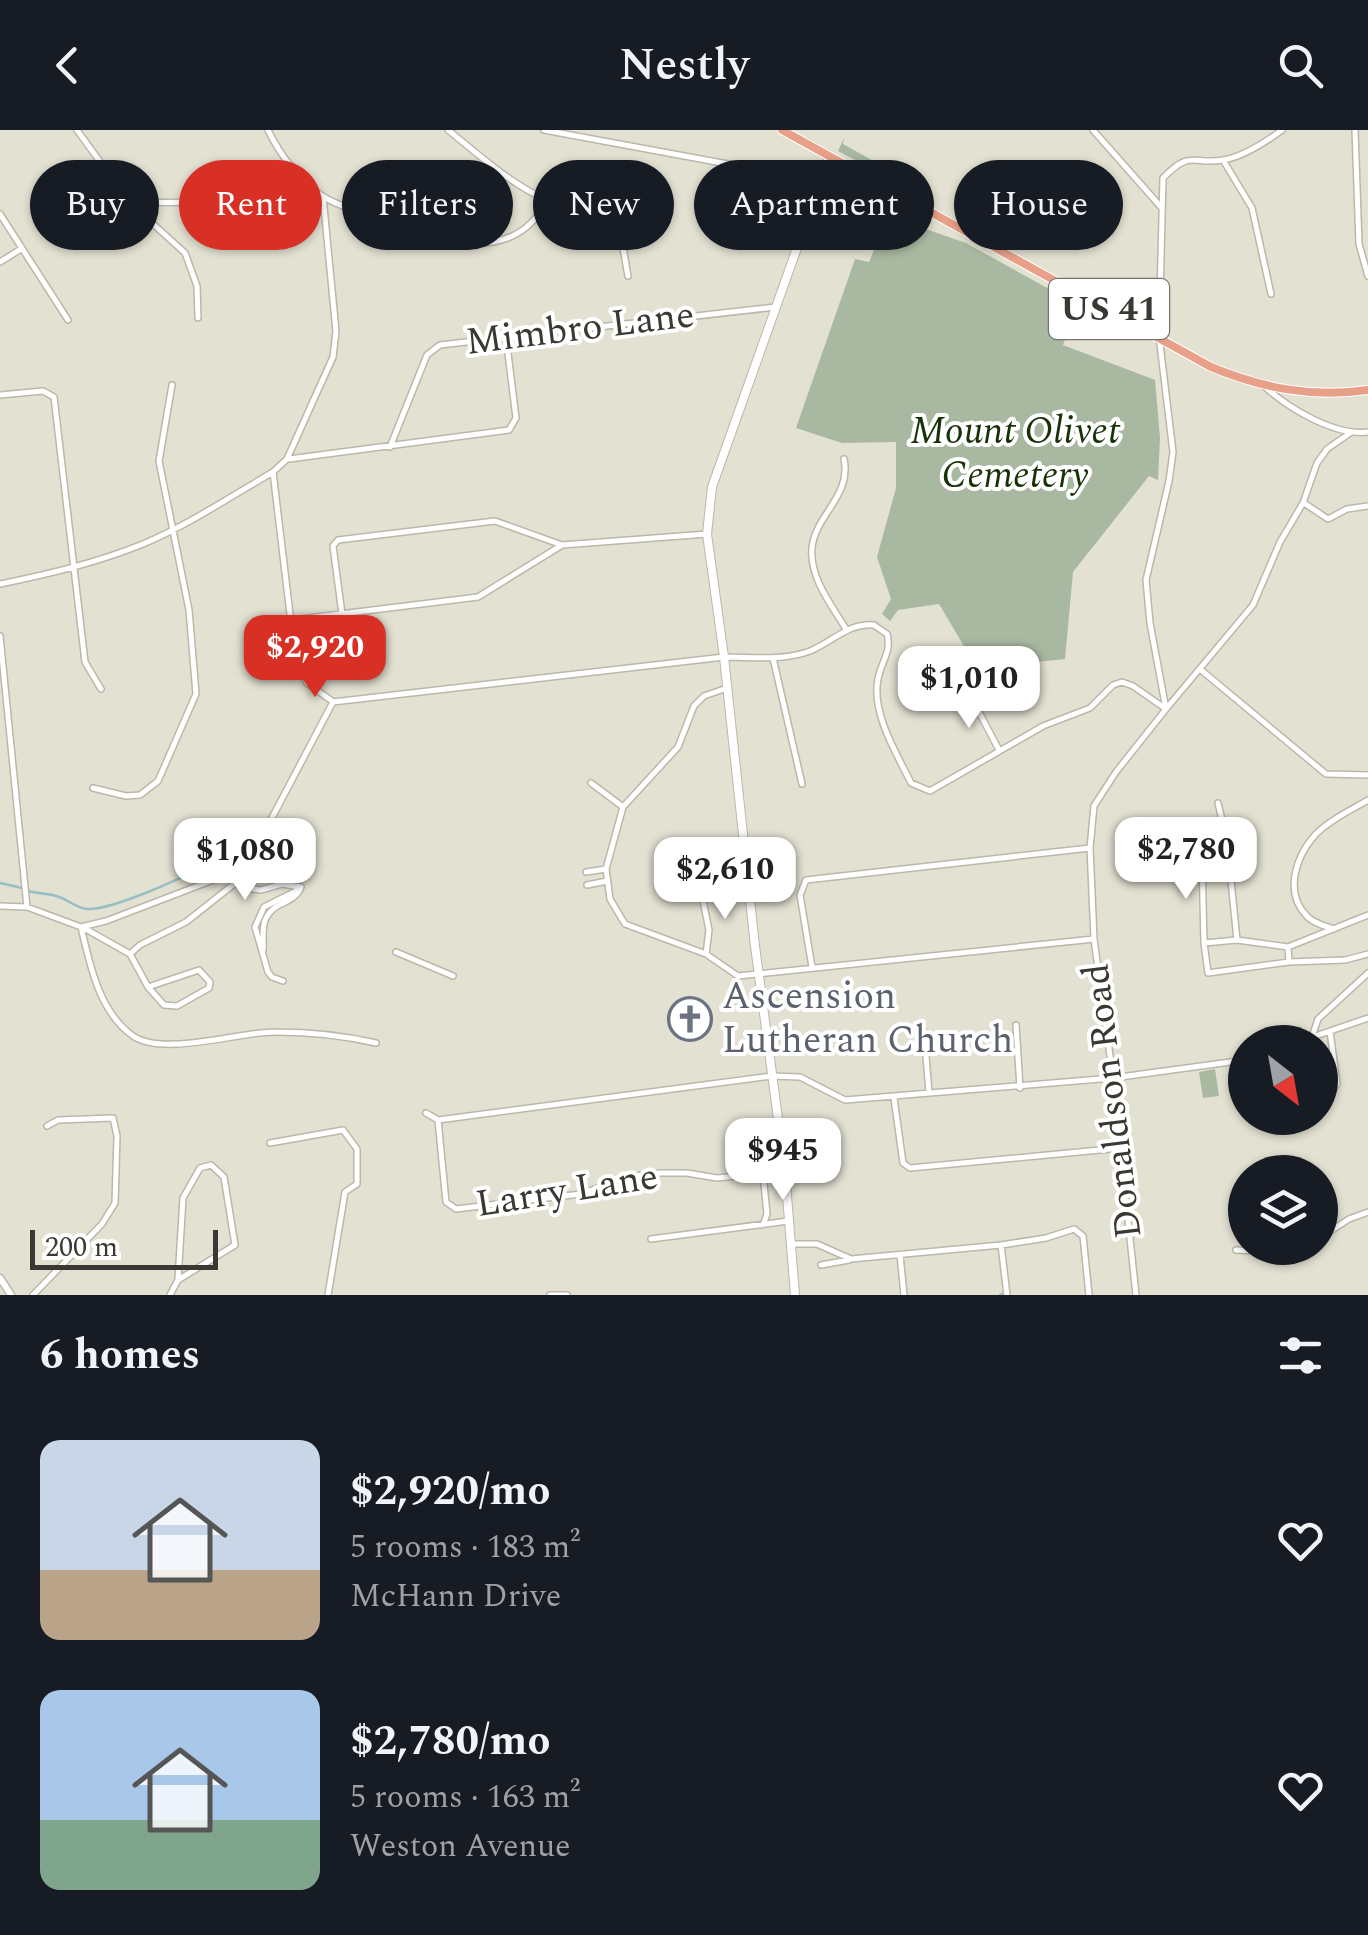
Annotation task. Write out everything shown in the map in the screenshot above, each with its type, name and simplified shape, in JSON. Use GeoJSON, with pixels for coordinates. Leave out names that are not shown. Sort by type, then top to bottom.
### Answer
{"type":"FeatureCollection","features":[{"type":"Feature","properties":{"kind":"main road","name":"US 41"},"geometry":{"type":"LineString","coordinates":[[782,130],[832,160]]}},
{"type":"Feature","properties":{"kind":"main road","name":"US 41"},"geometry":{"type":"LineString","coordinates":[[934,214],[1210,366],[1264,386],[1307,393],[1368,390]]}},
{"type":"Feature","properties":{"kind":"main road"},"geometry":{"type":"LineString","coordinates":[[795,1295],[786,1171],[707,534],[712,487],[796,250]]}},
{"type":"Feature","properties":{"kind":"street"},"geometry":{"type":"LineString","coordinates":[[77,130],[99,160]]}},
{"type":"Feature","properties":{"kind":"street"},"geometry":{"type":"LineString","coordinates":[[268,130],[289,166],[324,197],[440,242],[497,240],[521,233],[533,222]]}},
{"type":"Feature","properties":{"kind":"street"},"geometry":{"type":"LineString","coordinates":[[448,130],[533,191]]}},
{"type":"Feature","properties":{"kind":"street"},"geometry":{"type":"LineString","coordinates":[[544,130],[706,160]]}},
{"type":"Feature","properties":{"kind":"street"},"geometry":{"type":"LineString","coordinates":[[1094,130],[1162,208]]}},
{"type":"Feature","properties":{"kind":"street"},"geometry":{"type":"LineString","coordinates":[[1166,710],[1146,580],[1169,482],[1172,452],[1159,336],[1163,178],[1178,163],[1195,158],[1223,160],[1282,130]]}},
{"type":"Feature","properties":{"kind":"street"},"geometry":{"type":"LineString","coordinates":[[1355,130],[1359,244],[1368,276]]}},
{"type":"Feature","properties":{"kind":"street"},"geometry":{"type":"LineString","coordinates":[[1223,160],[1252,208],[1271,294]]}},
{"type":"Feature","properties":{"kind":"street"},"geometry":{"type":"LineString","coordinates":[[159,203],[324,197]]}},
{"type":"Feature","properties":{"kind":"street"},"geometry":{"type":"LineString","coordinates":[[0,584],[74,568],[173,530],[288,459],[333,357],[336,331],[324,197]]}},
{"type":"Feature","properties":{"kind":"street"},"geometry":{"type":"LineString","coordinates":[[0,214],[68,320]]}},
{"type":"Feature","properties":{"kind":"street"},"geometry":{"type":"LineString","coordinates":[[159,229],[185,253],[197,286],[198,318]]}},
{"type":"Feature","properties":{"kind":"street"},"geometry":{"type":"LineString","coordinates":[[0,262],[21,249]]}},
{"type":"Feature","properties":{"kind":"street"},"geometry":{"type":"LineString","coordinates":[[622,250],[628,276]]}},
{"type":"Feature","properties":{"kind":"street","name":"Mimbro Lane"},"geometry":{"type":"LineString","coordinates":[[390,448],[427,355],[440,345],[776,307]]}},
{"type":"Feature","properties":{"kind":"street"},"geometry":{"type":"LineString","coordinates":[[288,459],[509,430],[516,418],[506,337]]}},
{"type":"Feature","properties":{"kind":"street"},"geometry":{"type":"LineString","coordinates":[[93,788],[126,796],[140,795],[158,781],[196,694],[189,610],[158,461],[172,385]]}},
{"type":"Feature","properties":{"kind":"street"},"geometry":{"type":"LineString","coordinates":[[1264,386],[1281,402],[1350,433],[1368,432]]}},
{"type":"Feature","properties":{"kind":"street"},"geometry":{"type":"LineString","coordinates":[[0,396],[42,392],[54,397],[85,662],[101,689]]}},
{"type":"Feature","properties":{"kind":"street","name":"Donaldson Road"},"geometry":{"type":"LineString","coordinates":[[1136,1295],[1094,938],[1090,848],[1094,806],[1116,772],[1253,605],[1280,542],[1303,503],[1318,463],[1327,448],[1350,433]]}},
{"type":"Feature","properties":{"kind":"street"},"geometry":{"type":"LineString","coordinates":[[844,459],[844,485],[812,548],[818,580],[846,629]]}},
{"type":"Feature","properties":{"kind":"street"},"geometry":{"type":"LineString","coordinates":[[272,472],[294,656],[306,683],[334,702],[724,657],[773,658],[810,652],[846,629],[874,625],[888,634],[888,652],[876,691],[894,749],[911,783],[930,791],[1043,726],[1090,708],[1122,682],[1166,710]]}},
{"type":"Feature","properties":{"kind":"street"},"geometry":{"type":"LineString","coordinates":[[1303,503],[1328,518],[1368,506]]}},
{"type":"Feature","properties":{"kind":"street"},"geometry":{"type":"LineString","coordinates":[[342,614],[333,546],[338,540],[495,521],[562,545],[707,534]]}},
{"type":"Feature","properties":{"kind":"street"},"geometry":{"type":"LineString","coordinates":[[292,620],[478,597],[562,545]]}},
{"type":"Feature","properties":{"kind":"street"},"geometry":{"type":"LineString","coordinates":[[0,636],[26,908]]}},
{"type":"Feature","properties":{"kind":"street"},"geometry":{"type":"LineString","coordinates":[[773,658],[802,784]]}},
{"type":"Feature","properties":{"kind":"street"},"geometry":{"type":"LineString","coordinates":[[1200,670],[1326,774],[1368,775]]}},
{"type":"Feature","properties":{"kind":"street"},"geometry":{"type":"LineString","coordinates":[[727,688],[704,696],[694,706],[678,747],[624,807],[606,869],[615,913],[624,924],[706,954],[738,976],[1094,938]]}},
{"type":"Feature","properties":{"kind":"street"},"geometry":{"type":"LineString","coordinates":[[970,695],[999,750]]}},
{"type":"Feature","properties":{"kind":"street"},"geometry":{"type":"LineString","coordinates":[[81,927],[221,876],[245,861],[266,830],[334,702]]}},
{"type":"Feature","properties":{"kind":"street"},"geometry":{"type":"LineString","coordinates":[[591,783],[624,807]]}},
{"type":"Feature","properties":{"kind":"street"},"geometry":{"type":"LineString","coordinates":[[1334,929],[1303,912],[1294,883],[1296,866],[1318,831],[1368,800]]}},
{"type":"Feature","properties":{"kind":"street"},"geometry":{"type":"LineString","coordinates":[[1218,804],[1229,859],[1237,940]]}},
{"type":"Feature","properties":{"kind":"street"},"geometry":{"type":"LineString","coordinates":[[812,967],[800,894],[806,880],[1090,848]]}},
{"type":"Feature","properties":{"kind":"street"},"geometry":{"type":"LineString","coordinates":[[1229,859],[1202,860],[1208,973],[1289,962],[1345,960],[1368,954]]}},
{"type":"Feature","properties":{"kind":"street"},"geometry":{"type":"LineString","coordinates":[[245,861],[251,886],[257,890],[282,884],[301,887],[269,903],[260,912],[256,927],[272,978],[283,981]]}},
{"type":"Feature","properties":{"kind":"street"},"geometry":{"type":"LineString","coordinates":[[586,872],[606,869]]}},
{"type":"Feature","properties":{"kind":"street"},"geometry":{"type":"LineString","coordinates":[[130,954],[186,922],[248,873]]}},
{"type":"Feature","properties":{"kind":"street"},"geometry":{"type":"LineString","coordinates":[[586,885],[607,882]]}},
{"type":"Feature","properties":{"kind":"street"},"geometry":{"type":"LineString","coordinates":[[702,891],[708,930],[706,954]]}},
{"type":"Feature","properties":{"kind":"street"},"geometry":{"type":"LineString","coordinates":[[0,906],[26,908],[81,927],[130,954],[148,987],[164,1005],[177,1006],[204,993],[210,982],[199,970],[148,987]]}},
{"type":"Feature","properties":{"kind":"street"},"geometry":{"type":"LineString","coordinates":[[1204,943],[1237,940],[1288,947],[1368,915]]}},
{"type":"Feature","properties":{"kind":"street"},"geometry":{"type":"LineString","coordinates":[[81,927],[102,998],[135,1038],[152,1042],[204,1042],[274,1031],[376,1043]]}},
{"type":"Feature","properties":{"kind":"street"},"geometry":{"type":"LineString","coordinates":[[1288,947],[1289,962]]}},
{"type":"Feature","properties":{"kind":"street"},"geometry":{"type":"LineString","coordinates":[[396,952],[453,976]]}},
{"type":"Feature","properties":{"kind":"street"},"geometry":{"type":"LineString","coordinates":[[1316,1025],[1368,973]]}},
{"type":"Feature","properties":{"kind":"street"},"geometry":{"type":"LineString","coordinates":[[1338,1028],[1368,1018]]}},
{"type":"Feature","properties":{"kind":"street"},"geometry":{"type":"LineString","coordinates":[[1016,1025],[1020,1088]]}},
{"type":"Feature","properties":{"kind":"street"},"geometry":{"type":"LineString","coordinates":[[924,1032],[929,1093]]}},
{"type":"Feature","properties":{"kind":"street"},"geometry":{"type":"LineString","coordinates":[[426,1113],[438,1120],[772,1076],[800,1077],[845,1100],[1020,1088],[1228,1062]]}},
{"type":"Feature","properties":{"kind":"street"},"geometry":{"type":"LineString","coordinates":[[894,1097],[903,1163],[910,1168],[1121,1148]]}},
{"type":"Feature","properties":{"kind":"street"},"geometry":{"type":"LineString","coordinates":[[32,1295],[102,1224],[115,1202],[114,1118],[58,1120],[47,1126]]}},
{"type":"Feature","properties":{"kind":"street","name":"Larry Lane"},"geometry":{"type":"LineString","coordinates":[[438,1120],[446,1202],[456,1209],[580,1194],[628,1177],[660,1173],[716,1178],[786,1171]]}},
{"type":"Feature","properties":{"kind":"street"},"geometry":{"type":"LineString","coordinates":[[270,1142],[343,1130],[357,1150],[357,1184],[345,1192],[328,1295]]}},
{"type":"Feature","properties":{"kind":"street"},"geometry":{"type":"LineString","coordinates":[[170,1295],[178,1280],[183,1198],[200,1168],[212,1165],[224,1177],[235,1245],[178,1280]]}},
{"type":"Feature","properties":{"kind":"street"},"geometry":{"type":"LineString","coordinates":[[763,1174],[767,1214],[763,1225]]}},
{"type":"Feature","properties":{"kind":"street"},"geometry":{"type":"LineString","coordinates":[[1338,1226],[1368,1212]]}},
{"type":"Feature","properties":{"kind":"street"},"geometry":{"type":"LineString","coordinates":[[651,1239],[788,1221]]}},
{"type":"Feature","properties":{"kind":"street"},"geometry":{"type":"LineString","coordinates":[[821,1264],[1001,1245],[1074,1230],[1082,1236],[1089,1295]]}},
{"type":"Feature","properties":{"kind":"street"},"geometry":{"type":"LineString","coordinates":[[790,1244],[817,1244],[852,1259]]}},
{"type":"Feature","properties":{"kind":"street"},"geometry":{"type":"LineString","coordinates":[[1001,1245],[1007,1295]]}},
{"type":"Feature","properties":{"kind":"street"},"geometry":{"type":"LineString","coordinates":[[900,1255],[904,1295]]}},
{"type":"Feature","properties":{"kind":"street"},"geometry":{"type":"LineString","coordinates":[[0,1278],[11,1295]]}},
{"type":"Feature","properties":{"kind":"street"},"geometry":{"type":"LineString","coordinates":[[550,1295],[566,1295]]}},
{"type":"Feature","properties":{"kind":"green space"},"geometry":{"type":"Polygon","coordinates":[[[844,138],[843,144],[872,160],[855,160],[838,151],[844,138]]]}},
{"type":"Feature","properties":{"kind":"green space","name":"Mount Olivet Cemetery"},"geometry":{"type":"Polygon","coordinates":[[[934,232],[954,239],[954,250],[979,250],[1078,305],[1063,345],[1155,380],[1160,438],[1158,480],[1149,476],[1073,572],[1065,659],[977,668],[939,604],[898,610],[890,621],[882,614],[891,599],[877,557],[896,488],[896,442],[842,443],[796,428],[855,259],[869,262],[874,250],[934,250],[934,232]]]}},
{"type":"Feature","properties":{"kind":"green space"},"geometry":{"type":"Polygon","coordinates":[[[1215,1069],[1219,1096],[1203,1098],[1199,1072],[1215,1069]]]}},
{"type":"Feature","properties":{"kind":"waterway"},"geometry":{"type":"LineString","coordinates":[[29,891],[56,896],[84,909],[99,908],[147,892],[205,865]]}},
{"type":"Feature","properties":{"kind":"waterway"},"geometry":{"type":"LineString","coordinates":[[0,883],[22,888]]}},
{"type":"Feature","properties":{"kind":"place","name":"Ascension Lutheran Church"},"geometry":{"type":"Point","coordinates":[690,1019]}}]}
